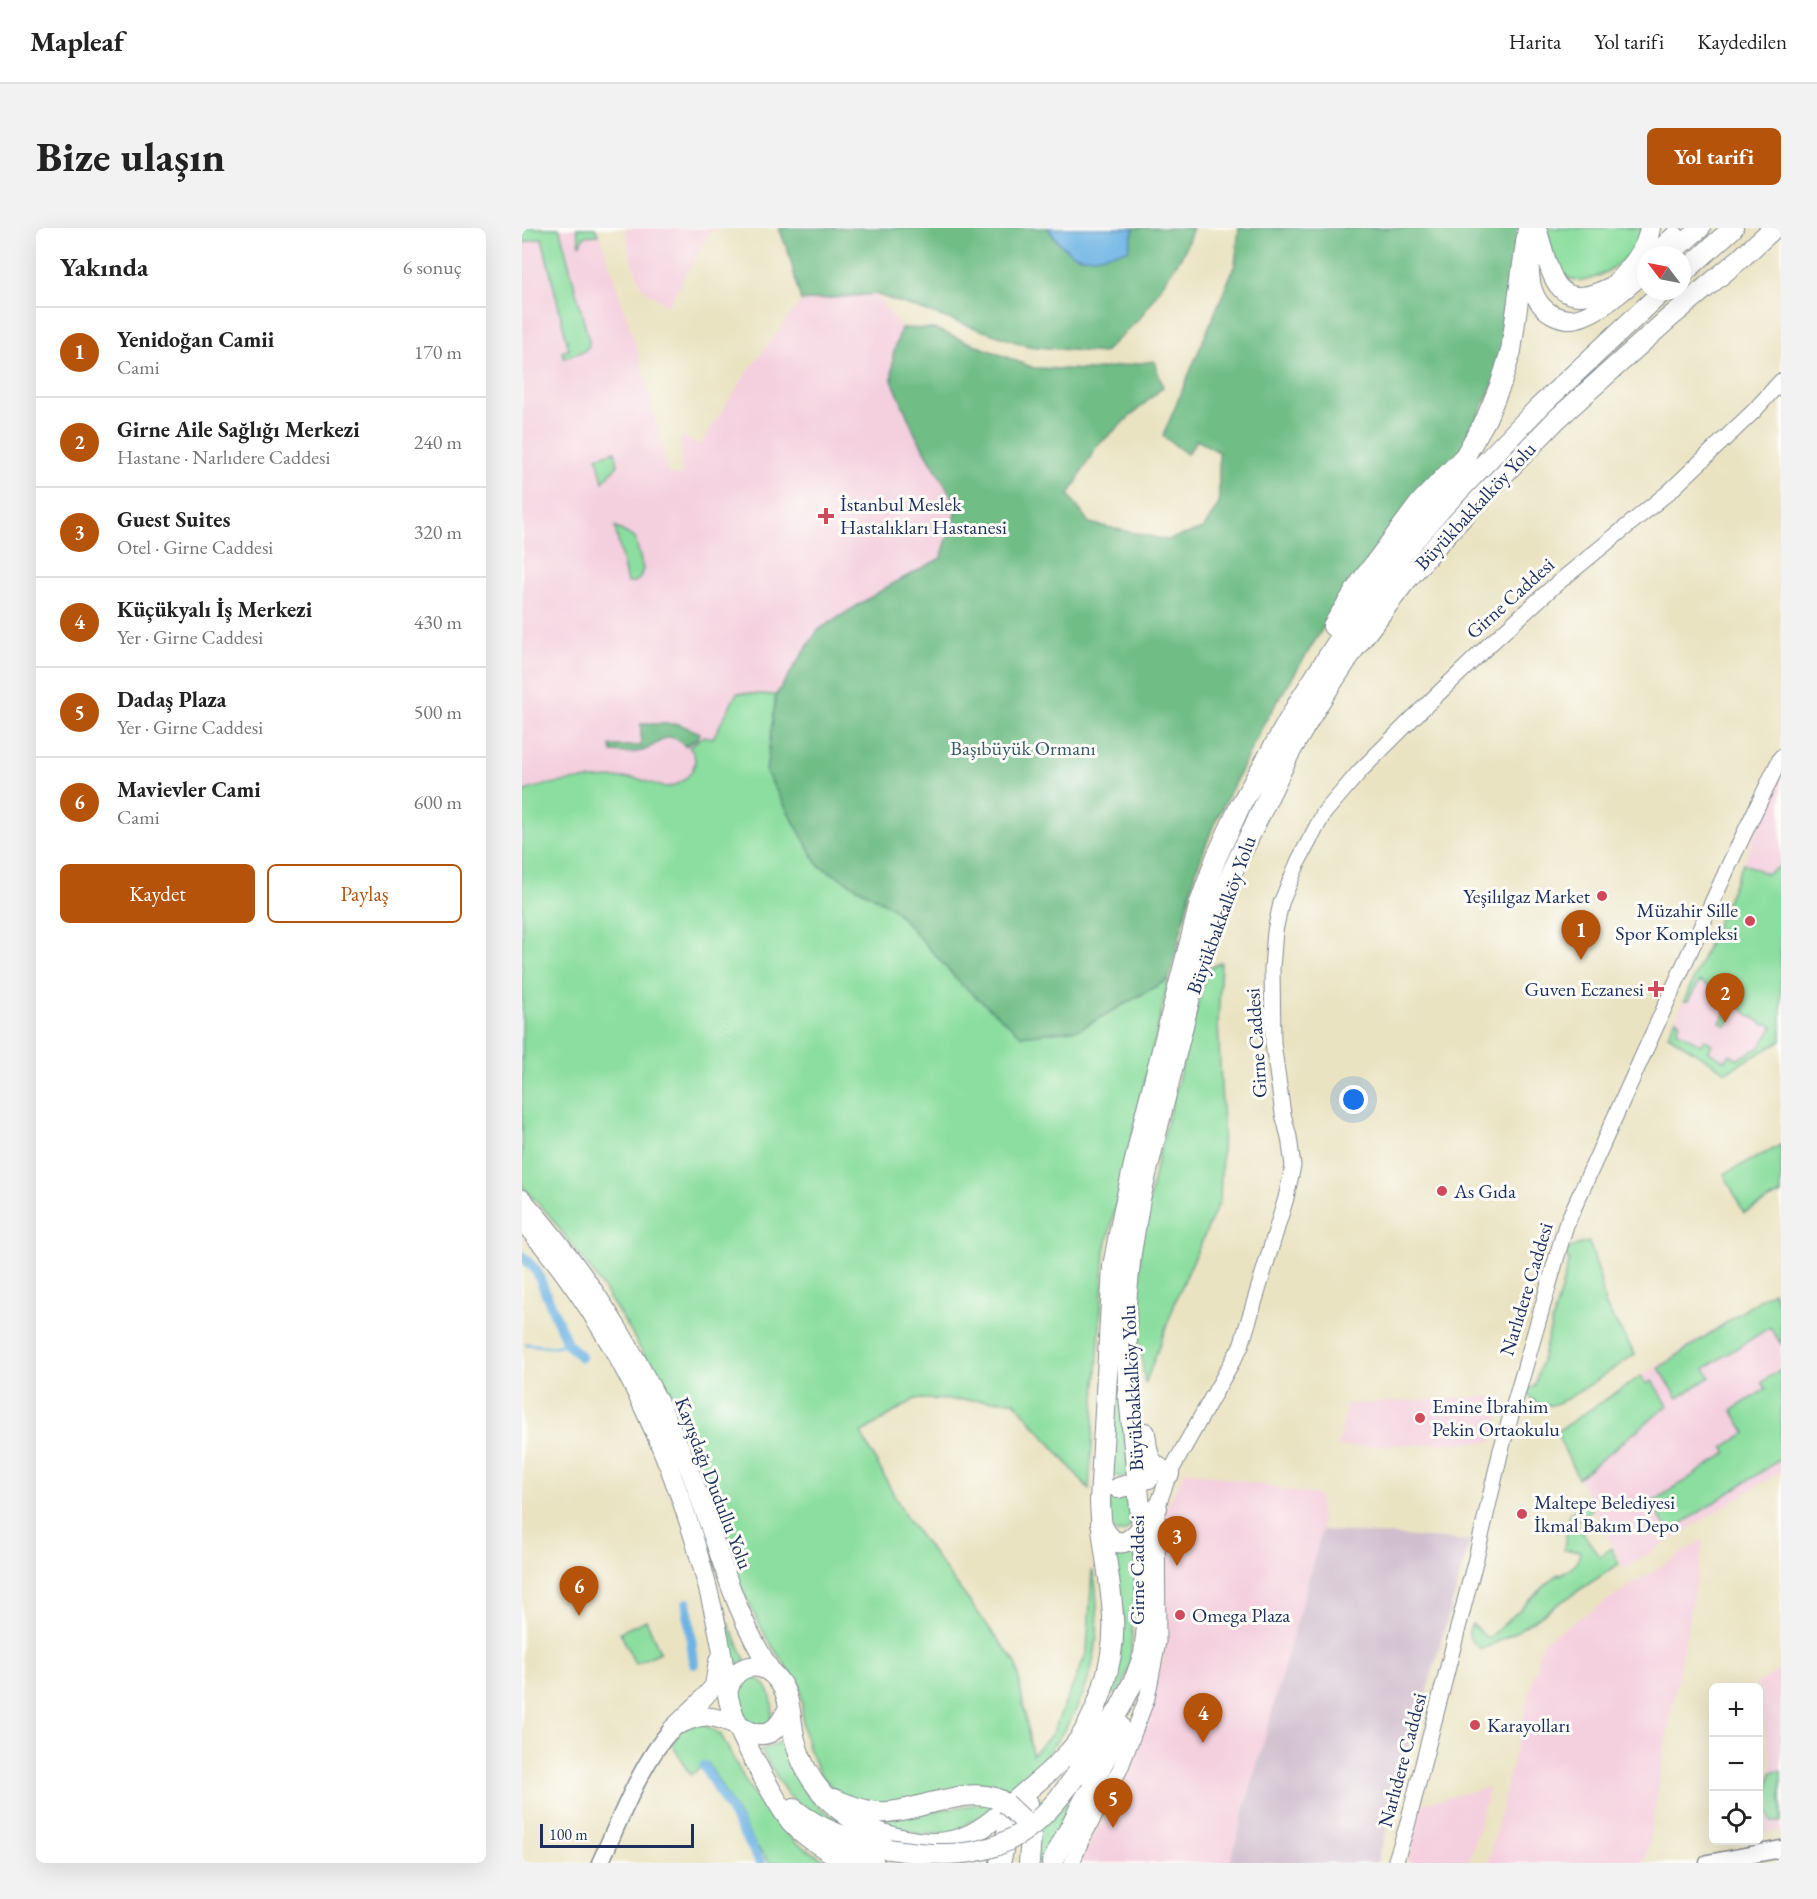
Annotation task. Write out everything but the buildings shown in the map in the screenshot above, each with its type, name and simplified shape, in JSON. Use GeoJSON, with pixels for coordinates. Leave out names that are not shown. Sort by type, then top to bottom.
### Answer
{"type":"FeatureCollection","features":[{"type":"Feature","properties":{"kind":"highway"},"geometry":{"type":"LineString","coordinates":[[1240,806],[1273,727],[1351,597],[1420,503],[1465,456],[1486,419],[1511,351],[1529,228]]}},
{"type":"Feature","properties":{"kind":"highway"},"geometry":{"type":"LineString","coordinates":[[1615,284],[1642,254],[1650,228]]}},
{"type":"Feature","properties":{"kind":"highway"},"geometry":{"type":"LineString","coordinates":[[1691,266],[1734,228]]}},
{"type":"Feature","properties":{"kind":"highway","name":"Büyükbakkalköy Yolu"},"geometry":{"type":"LineString","coordinates":[[766,1781],[790,1806],[821,1828],[889,1849],[925,1856],[960,1857],[1007,1842],[1024,1833],[1043,1817],[1074,1778],[1120,1708],[1144,1654],[1146,1626],[1142,1528],[1128,1386],[1126,1303],[1131,1253],[1140,1199],[1193,985],[1210,931],[1234,868],[1290,752],[1318,704],[1384,607],[1482,496],[1557,419],[1774,228]]}},
{"type":"Feature","properties":{"kind":"highway","name":"Büyükbakkalköy Yolu"},"geometry":{"type":"LineString","coordinates":[[1100,1501],[1113,1266],[1146,1112],[1200,903],[1216,858],[1240,806],[1299,702],[1336,644],[1403,553],[1443,507],[1529,417],[1653,300]]}},
{"type":"Feature","properties":{"kind":"highway"},"geometry":{"type":"LineString","coordinates":[[1127,1343],[1149,1459],[1155,1467],[1169,1474]]}},
{"type":"Feature","properties":{"kind":"highway"},"geometry":{"type":"LineString","coordinates":[[1000,1863],[1012,1822],[1070,1752],[1083,1731],[1100,1694],[1113,1639],[1112,1603],[1100,1501],[1118,1488],[1138,1488],[1169,1474]]}},
{"type":"Feature","properties":{"kind":"highway"},"geometry":{"type":"LineString","coordinates":[[1101,1523],[1106,1534],[1120,1543],[1135,1537],[1157,1508]]}},
{"type":"Feature","properties":{"kind":"highway"},"geometry":{"type":"LineString","coordinates":[[848,1863],[795,1826],[783,1812],[738,1726],[728,1699],[728,1690],[735,1676],[742,1670],[758,1666],[772,1672],[781,1683],[787,1696],[801,1758],[807,1773],[823,1794],[850,1819],[879,1833],[917,1842],[952,1841],[971,1835],[988,1825],[1070,1752]]}},
{"type":"Feature","properties":{"kind":"highway"},"geometry":{"type":"LineString","coordinates":[[1052,1863],[1115,1739],[1136,1676]]}},
{"type":"Feature","properties":{"kind":"highway"},"geometry":{"type":"LineString","coordinates":[[738,1726],[751,1734],[761,1736],[779,1725],[789,1708]]}},
{"type":"Feature","properties":{"kind":"highway"},"geometry":{"type":"LineString","coordinates":[[823,1794],[857,1807],[886,1813],[971,1795],[987,1795],[1006,1803],[1022,1819],[1031,1835],[1029,1863]]}},
{"type":"Feature","properties":{"kind":"highway"},"geometry":{"type":"LineString","coordinates":[[1065,1863],[1066,1837]]}},
{"type":"Feature","properties":{"kind":"highway"},"geometry":{"type":"LineString","coordinates":[[823,1846],[874,1863]]}},
{"type":"Feature","properties":{"kind":"main road"},"geometry":{"type":"LineString","coordinates":[[1529,228],[1530,274],[1533,290],[1546,311],[1557,317],[1569,320],[1585,316],[1637,279]]}},
{"type":"Feature","properties":{"kind":"main road"},"geometry":{"type":"LineString","coordinates":[[1537,228],[1550,274],[1559,288],[1573,295],[1586,296],[1599,293],[1637,268]]}},
{"type":"Feature","properties":{"kind":"main road"},"geometry":{"type":"LineString","coordinates":[[1663,246],[1684,228]]}},
{"type":"Feature","properties":{"kind":"main road"},"geometry":{"type":"LineString","coordinates":[[1680,246],[1701,228]]}},
{"type":"Feature","properties":{"kind":"main road","name":"Kayışdağı Dudullu Yolu"},"geometry":{"type":"LineString","coordinates":[[522,1199],[575,1265],[605,1309],[661,1406],[687,1463],[743,1621],[772,1672]]}},
{"type":"Feature","properties":{"kind":"main road","name":"Kayışdağı Dudullu Yolu"},"geometry":{"type":"LineString","coordinates":[[522,1221],[562,1271],[598,1324],[645,1407],[675,1479],[697,1549],[715,1619],[728,1690]]}},
{"type":"Feature","properties":{"kind":"main road"},"geometry":{"type":"LineString","coordinates":[[600,1863],[640,1778],[668,1733],[714,1686],[718,1661],[715,1619]]}},
{"type":"Feature","properties":{"kind":"main road"},"geometry":{"type":"LineString","coordinates":[[668,1733],[697,1716],[714,1716],[738,1726]]}},
{"type":"Feature","properties":{"kind":"main road"},"geometry":{"type":"LineString","coordinates":[[1708,1863],[1781,1849]]}},
{"type":"Feature","properties":{"kind":"street","name":"Girne Caddesi"},"geometry":{"type":"LineString","coordinates":[[1072,1863],[1081,1841],[1120,1769],[1147,1698],[1158,1642],[1157,1508],[1169,1474],[1241,1346],[1286,1198],[1293,1166],[1273,1043],[1272,968],[1275,932],[1282,899],[1299,860],[1324,813],[1360,771],[1490,644],[1570,573],[1670,491],[1754,411],[1781,381]]}},
{"type":"Feature","properties":{"kind":"street","name":"Narlıdere Caddesi"},"geometry":{"type":"LineString","coordinates":[[1395,1863],[1407,1826],[1476,1558],[1501,1450],[1566,1225],[1730,863],[1781,757]]}},
{"type":"Feature","properties":{"kind":"shaded area"},"geometry":{"type":"Polygon","coordinates":[[[522,228],[598,228],[643,367],[668,473],[682,476],[680,436],[700,445],[746,374],[801,301],[875,294],[901,328],[893,355],[892,380],[915,434],[958,507],[941,558],[887,587],[818,630],[776,695],[737,693],[713,738],[689,748],[696,757],[696,767],[691,774],[673,786],[665,787],[635,778],[551,783],[522,792],[522,228]]]}},
{"type":"Feature","properties":{"kind":"shaded area"},"geometry":{"type":"Polygon","coordinates":[[[625,228],[723,228],[710,232],[668,306],[642,288],[631,259],[625,228]]]}},
{"type":"Feature","properties":{"kind":"shaded area"},"geometry":{"type":"Polygon","coordinates":[[[1781,774],[1781,866],[1767,874],[1743,863],[1777,778],[1781,774]]]}},
{"type":"Feature","properties":{"kind":"shaded area"},"geometry":{"type":"Polygon","coordinates":[[[1698,969],[1781,1027],[1781,1041],[1726,1072],[1668,1035],[1698,969]]]}},
{"type":"Feature","properties":{"kind":"shaded area"},"geometry":{"type":"Polygon","coordinates":[[[1774,1290],[1781,1309],[1781,1364],[1776,1368],[1781,1385],[1781,1471],[1624,1569],[1556,1432],[1774,1290]]]}},
{"type":"Feature","properties":{"kind":"shaded area"},"geometry":{"type":"Polygon","coordinates":[[[1502,1396],[1493,1442],[1338,1447],[1347,1404],[1502,1396]]]}},
{"type":"Feature","properties":{"kind":"shaded area"},"geometry":{"type":"Polygon","coordinates":[[[1186,1470],[1319,1496],[1322,1530],[1230,1863],[1079,1863],[1127,1774],[1163,1661],[1163,1512],[1186,1470]]]}},
{"type":"Feature","properties":{"kind":"shaded area"},"geometry":{"type":"Polygon","coordinates":[[[1322,1530],[1470,1541],[1377,1863],[1230,1863],[1322,1530]]]}},
{"type":"Feature","properties":{"kind":"shaded area"},"geometry":{"type":"Polygon","coordinates":[[[1704,1539],[1645,1860],[1642,1863],[1488,1863],[1542,1642],[1704,1539]]]}},
{"type":"Feature","properties":{"kind":"shaded area"},"geometry":{"type":"Polygon","coordinates":[[[1781,1669],[1781,1831],[1763,1833],[1763,1816],[1772,1765],[1763,1720],[1763,1683],[1758,1683],[1781,1669]]]}},
{"type":"Feature","properties":{"kind":"shaded area"},"geometry":{"type":"Polygon","coordinates":[[[1489,1787],[1469,1863],[1407,1863],[1422,1804],[1489,1787]]]}},
{"type":"Feature","properties":{"kind":"green space"},"geometry":{"type":"Polygon","coordinates":[[[522,228],[558,228],[560,230],[589,341],[589,346],[584,351],[564,358],[562,352],[569,350],[542,238],[522,243],[522,228]]]}},
{"type":"Feature","properties":{"kind":"green space"},"geometry":{"type":"Polygon","coordinates":[[[577,228],[595,228],[598,235],[584,236],[580,244],[577,228]]]}},
{"type":"Feature","properties":{"kind":"green space"},"geometry":{"type":"Polygon","coordinates":[[[779,228],[1048,228],[1055,239],[1128,250],[1134,228],[1193,228],[1183,254],[1140,318],[1103,353],[1028,346],[875,294],[801,301],[789,254],[779,228]]]}},
{"type":"Feature","properties":{"kind":"green space","name":"Başıbüyük Ormanı"},"geometry":{"type":"Polygon","coordinates":[[[1239,228],[1524,228],[1513,299],[1496,378],[1462,451],[1329,618],[1264,723],[1212,829],[1196,871],[1169,979],[1080,1029],[1022,1036],[962,985],[893,908],[818,865],[766,772],[776,695],[818,630],[887,587],[941,558],[958,507],[915,434],[892,380],[893,355],[901,328],[935,329],[1034,368],[1092,370],[1154,361],[1163,387],[1096,447],[1069,495],[1089,523],[1167,540],[1203,529],[1219,504],[1219,452],[1197,440],[1187,454],[1163,436],[1235,265],[1239,228]]]}},
{"type":"Feature","properties":{"kind":"green space"},"geometry":{"type":"Polygon","coordinates":[[[1547,228],[1642,228],[1639,240],[1633,249],[1618,264],[1598,276],[1578,280],[1569,278],[1559,269],[1547,228]]]}},
{"type":"Feature","properties":{"kind":"green space"},"geometry":{"type":"Polygon","coordinates":[[[615,451],[618,465],[603,482],[597,457],[615,451]]]}},
{"type":"Feature","properties":{"kind":"green space"},"geometry":{"type":"Polygon","coordinates":[[[615,527],[635,538],[643,569],[640,578],[635,582],[627,583],[615,527]]]}},
{"type":"Feature","properties":{"kind":"green space"},"geometry":{"type":"Polygon","coordinates":[[[737,693],[776,695],[766,772],[818,865],[893,908],[962,985],[1080,1029],[1169,979],[1105,1251],[1089,1489],[1014,1401],[915,1399],[861,1433],[907,1519],[1016,1663],[1032,1755],[1052,1734],[1087,1652],[1092,1570],[1096,1588],[1097,1635],[1086,1686],[1076,1710],[1048,1754],[1010,1793],[993,1788],[889,1802],[865,1803],[836,1791],[820,1774],[808,1748],[803,1726],[801,1688],[766,1637],[726,1558],[694,1460],[663,1389],[628,1327],[591,1270],[549,1215],[522,1186],[522,792],[549,784],[605,778],[633,778],[664,787],[673,786],[685,779],[693,770],[695,758],[689,747],[704,736],[713,738],[737,693]]]}},
{"type":"Feature","properties":{"kind":"green space"},"geometry":{"type":"Polygon","coordinates":[[[641,724],[679,724],[700,733],[698,738],[685,746],[670,737],[639,752],[612,752],[611,746],[641,746],[641,724]]]}},
{"type":"Feature","properties":{"kind":"green space","name":"Müzahir Sille Spor Kompleksi"},"geometry":{"type":"Polygon","coordinates":[[[1743,863],[1767,874],[1781,866],[1781,1041],[1726,1072],[1668,1035],[1676,1019],[1680,1023],[1677,1031],[1701,1045],[1704,1039],[1712,1044],[1709,1051],[1725,1061],[1730,1054],[1738,1059],[1760,1047],[1773,1027],[1747,1014],[1739,1005],[1726,1026],[1720,1022],[1733,1001],[1700,981],[1688,1001],[1684,1001],[1743,863]]]}},
{"type":"Feature","properties":{"kind":"green space"},"geometry":{"type":"Polygon","coordinates":[[[1221,962],[1218,1023],[1223,1127],[1220,1200],[1178,1295],[1145,1384],[1136,1316],[1141,1242],[1157,1161],[1207,969],[1221,962]]]}},
{"type":"Feature","properties":{"kind":"green space"},"geometry":{"type":"Polygon","coordinates":[[[1781,1145],[1781,1194],[1744,1213],[1724,1174],[1781,1145]]]}},
{"type":"Feature","properties":{"kind":"green space"},"geometry":{"type":"Polygon","coordinates":[[[1589,1242],[1599,1273],[1605,1305],[1635,1354],[1568,1398],[1551,1405],[1541,1404],[1528,1394],[1530,1388],[1535,1386],[1569,1260],[1564,1254],[1572,1247],[1589,1242]]]}},
{"type":"Feature","properties":{"kind":"green space"},"geometry":{"type":"Polygon","coordinates":[[[1773,1291],[1781,1311],[1781,1344],[1770,1327],[1705,1368],[1710,1377],[1678,1398],[1659,1368],[1773,1291]]]}},
{"type":"Feature","properties":{"kind":"green space"},"geometry":{"type":"Polygon","coordinates":[[[1115,1337],[1128,1477],[1111,1476],[1115,1337]]]}},
{"type":"Feature","properties":{"kind":"green space"},"geometry":{"type":"Polygon","coordinates":[[[1781,1369],[1781,1459],[1669,1532],[1651,1503],[1727,1453],[1724,1447],[1746,1433],[1732,1410],[1766,1389],[1762,1382],[1781,1369]]]}},
{"type":"Feature","properties":{"kind":"green space"},"geometry":{"type":"Polygon","coordinates":[[[1641,1376],[1647,1384],[1652,1381],[1668,1405],[1578,1478],[1556,1432],[1641,1376]]]}},
{"type":"Feature","properties":{"kind":"green space"},"geometry":{"type":"Polygon","coordinates":[[[1123,1494],[1129,1505],[1130,1527],[1124,1532],[1116,1532],[1109,1526],[1109,1500],[1114,1495],[1123,1494]]]}},
{"type":"Feature","properties":{"kind":"green space"},"geometry":{"type":"Polygon","coordinates":[[[1588,1501],[1592,1510],[1575,1522],[1600,1557],[1611,1548],[1619,1564],[1514,1633],[1487,1647],[1480,1648],[1476,1645],[1469,1635],[1472,1624],[1488,1639],[1558,1574],[1574,1566],[1580,1551],[1564,1550],[1569,1514],[1588,1501]]]}},
{"type":"Feature","properties":{"kind":"green space"},"geometry":{"type":"Polygon","coordinates":[[[1135,1551],[1130,1666],[1119,1695],[1111,1691],[1118,1666],[1124,1623],[1114,1553],[1135,1551]]]}},
{"type":"Feature","properties":{"kind":"green space"},"geometry":{"type":"Polygon","coordinates":[[[722,1610],[746,1661],[730,1669],[722,1610]]]}},
{"type":"Feature","properties":{"kind":"green space"},"geometry":{"type":"Polygon","coordinates":[[[646,1620],[660,1652],[635,1664],[620,1632],[646,1620]]]}},
{"type":"Feature","properties":{"kind":"green space"},"geometry":{"type":"Polygon","coordinates":[[[750,1677],[763,1684],[771,1696],[772,1712],[768,1726],[748,1725],[735,1694],[741,1683],[750,1677]]]}},
{"type":"Feature","properties":{"kind":"green space"},"geometry":{"type":"Polygon","coordinates":[[[702,1723],[721,1735],[747,1784],[768,1814],[795,1842],[830,1863],[770,1863],[755,1844],[708,1763],[690,1775],[672,1744],[682,1729],[702,1723]]]}},
{"type":"Feature","properties":{"kind":"green space"},"geometry":{"type":"Polygon","coordinates":[[[783,1738],[796,1774],[810,1798],[822,1809],[856,1831],[805,1810],[787,1794],[761,1750],[776,1744],[783,1738]]]}},
{"type":"Feature","properties":{"kind":"green space"},"geometry":{"type":"Polygon","coordinates":[[[1781,1771],[1781,1822],[1771,1822],[1766,1800],[1771,1772],[1781,1771]]]}},
{"type":"Feature","properties":{"kind":"green space"},"geometry":{"type":"Polygon","coordinates":[[[1078,1783],[1082,1785],[1044,1863],[1037,1863],[1029,1811],[1041,1799],[1055,1814],[1078,1783]]]}},
{"type":"Feature","properties":{"kind":"green space"},"geometry":{"type":"Polygon","coordinates":[[[988,1803],[994,1809],[950,1833],[918,1834],[873,1819],[988,1803]]]}},
{"type":"Feature","properties":{"kind":"water"},"geometry":{"type":"Polygon","coordinates":[[[1048,228],[1134,228],[1128,250],[1082,257],[1066,249],[1048,228]]]}},
{"type":"Feature","properties":{"kind":"waterway"},"geometry":{"type":"LineString","coordinates":[[522,1256],[536,1270],[567,1343],[581,1357]]}},
{"type":"Feature","properties":{"kind":"waterway"},"geometry":{"type":"LineString","coordinates":[[526,1344],[553,1347],[567,1343]]}},
{"type":"Feature","properties":{"kind":"waterway"},"geometry":{"type":"LineString","coordinates":[[687,1603],[694,1664]]}},
{"type":"Feature","properties":{"kind":"waterway"},"geometry":{"type":"LineString","coordinates":[[704,1766],[761,1863]]}},
{"type":"Feature","properties":{"kind":"place","name":"İstanbul Meslek Hastalıkları Hastanesi"},"geometry":{"type":"Point","coordinates":[826,516]}},
{"type":"Feature","properties":{"kind":"place","name":"Yeşilılgaz Market"},"geometry":{"type":"Point","coordinates":[1602,896]}},
{"type":"Feature","properties":{"kind":"place","name":"Müzahir Sille Spor Kompleksi"},"geometry":{"type":"Point","coordinates":[1750,921]}},
{"type":"Feature","properties":{"kind":"place","name":"Yenidoğan Camii"},"geometry":{"type":"Point","coordinates":[1581,960]}},
{"type":"Feature","properties":{"kind":"place","name":"Guven Eczanesi"},"geometry":{"type":"Point","coordinates":[1656,989]}},
{"type":"Feature","properties":{"kind":"place","name":"Girne Aile Sağlığı Merkezi"},"geometry":{"type":"Point","coordinates":[1725,1023]}},
{"type":"Feature","properties":{"kind":"place","name":"As Gıda"},"geometry":{"type":"Point","coordinates":[1442,1191]}},
{"type":"Feature","properties":{"kind":"place","name":"Emine İbrahim Pekin Ortaokulu"},"geometry":{"type":"Point","coordinates":[1420,1418]}},
{"type":"Feature","properties":{"kind":"place","name":"Maltepe Belediyesi İkmal Bakım Depo"},"geometry":{"type":"Point","coordinates":[1522,1514]}},
{"type":"Feature","properties":{"kind":"place","name":"Guest Suites"},"geometry":{"type":"Point","coordinates":[1177,1566]}},
{"type":"Feature","properties":{"kind":"place","name":"Omega Plaza"},"geometry":{"type":"Point","coordinates":[1180,1615]}},
{"type":"Feature","properties":{"kind":"place","name":"Mavievler Cami"},"geometry":{"type":"Point","coordinates":[579,1616]}},
{"type":"Feature","properties":{"kind":"place","name":"Karayolları"},"geometry":{"type":"Point","coordinates":[1475,1725]}},
{"type":"Feature","properties":{"kind":"place","name":"Küçükyalı İş Merkezi"},"geometry":{"type":"Point","coordinates":[1203,1743]}},
{"type":"Feature","properties":{"kind":"place","name":"Dadaş Plaza"},"geometry":{"type":"Point","coordinates":[1113,1828]}}]}
